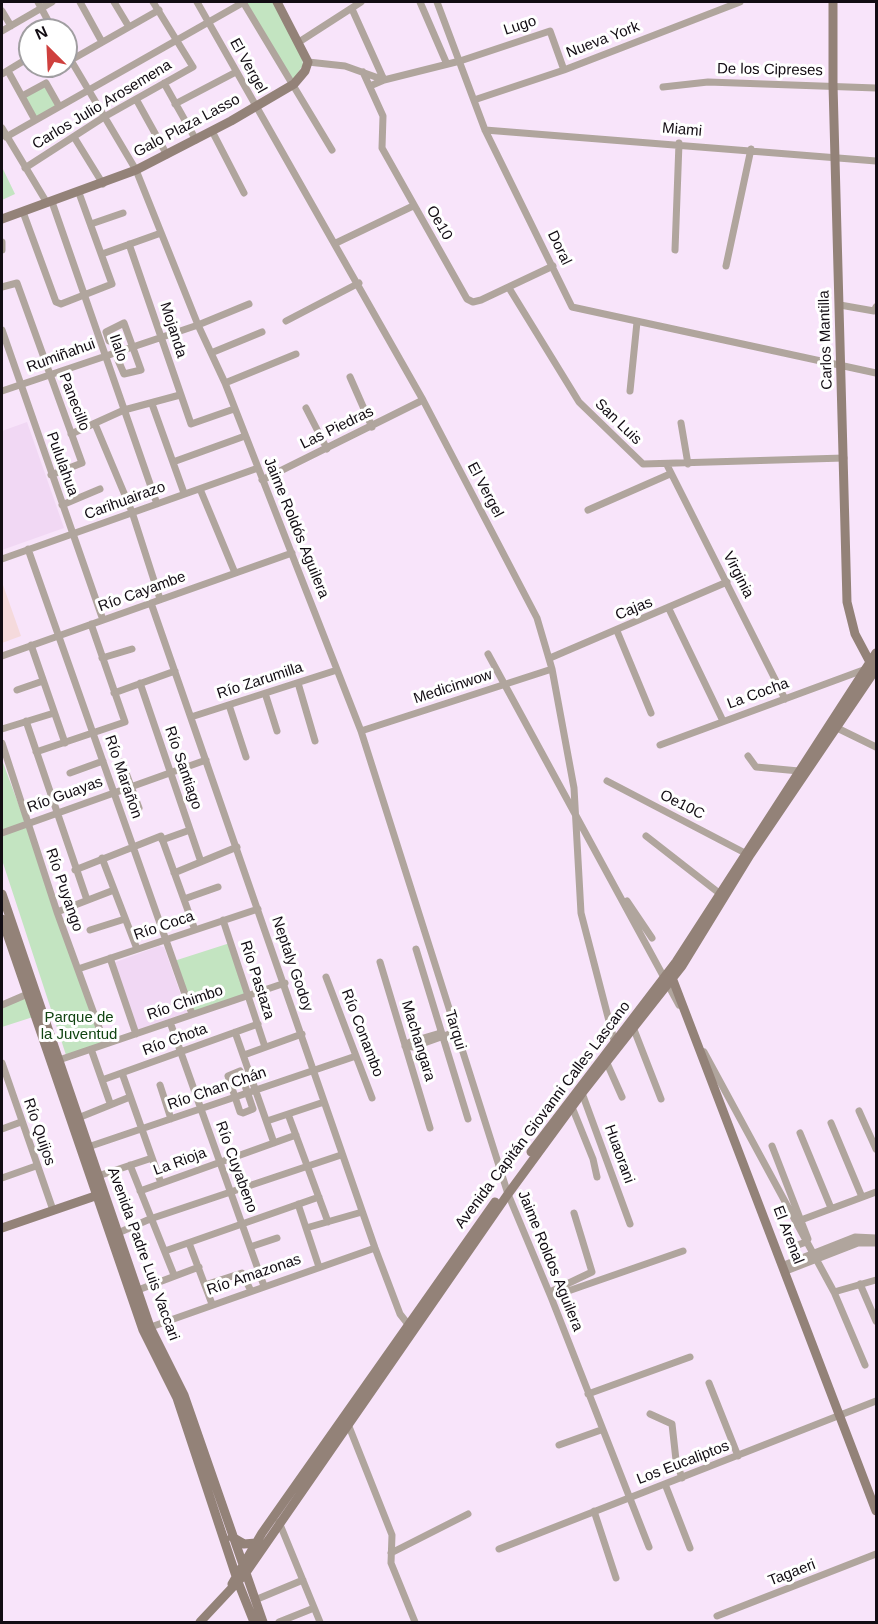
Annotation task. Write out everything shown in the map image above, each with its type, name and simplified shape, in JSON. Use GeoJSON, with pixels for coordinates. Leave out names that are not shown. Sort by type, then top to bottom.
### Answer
{"type":"FeatureCollection","features":[{"type":"Feature","properties":{"kind":"main road"},"geometry":{"type":"LineString","coordinates":[[277,2],[308,62]]}},
{"type":"Feature","properties":{"kind":"main road","name":"Carlos Mantilla"},"geometry":{"type":"LineString","coordinates":[[833,2],[833,85],[847,602],[855,634],[872,668]]}},
{"type":"Feature","properties":{"kind":"main road","name":"Galo Plaza Lasso"},"geometry":{"type":"LineString","coordinates":[[2,219],[103,184],[196,140],[294,84],[305,71],[308,62]]}},
{"type":"Feature","properties":{"kind":"main road","name":"Avenida Capitán Giovanni Calles Lascano"},"geometry":{"type":"LineString","coordinates":[[506,1191],[633,1027],[671,974],[872,668],[876,653]]}},
{"type":"Feature","properties":{"kind":"main road","name":"Avenida Capitán Giovanni Calles Lascano"},"geometry":{"type":"LineString","coordinates":[[204,1621],[229,1592],[256,1543],[614,1040],[671,974],[745,852],[799,771],[834,727]]}},
{"type":"Feature","properties":{"kind":"main road","name":"Avenida Padre Luis Vaccari"},"geometry":{"type":"LineString","coordinates":[[2,899],[31,992],[147,1328],[177,1398],[240,1574],[255,1600],[263,1623]]}},
{"type":"Feature","properties":{"kind":"main road","name":"Avenida Padre Luis Vaccari"},"geometry":{"type":"LineString","coordinates":[[2,919],[59,1060],[88,1147],[95,1177]]}},
{"type":"Feature","properties":{"kind":"main road","name":"El Arenal"},"geometry":{"type":"LineString","coordinates":[[671,974],[876,1511]]}},
{"type":"Feature","properties":{"kind":"main road"},"geometry":{"type":"LineString","coordinates":[[2,1228],[101,1194]]}},
{"type":"Feature","properties":{"kind":"main road","name":"Avenida Padre Luis Vaccari"},"geometry":{"type":"LineString","coordinates":[[101,1194],[118,1233],[138,1290],[147,1328],[184,1395],[232,1537],[254,1623]]}},
{"type":"Feature","properties":{"kind":"main road","name":"Avenida Capitán Giovanni Calles Lascano"},"geometry":{"type":"LineString","coordinates":[[240,1574],[348,1424],[411,1328]]}},
{"type":"Feature","properties":{"kind":"main road"},"geometry":{"type":"LineString","coordinates":[[232,1537],[244,1544],[256,1543]]}},
{"type":"Feature","properties":{"kind":"street"},"geometry":{"type":"LineString","coordinates":[[2,31],[39,5],[52,2]]}},
{"type":"Feature","properties":{"kind":"street"},"geometry":{"type":"LineString","coordinates":[[80,2],[102,42]]}},
{"type":"Feature","properties":{"kind":"street"},"geometry":{"type":"LineString","coordinates":[[153,2],[178,38]]}},
{"type":"Feature","properties":{"kind":"street","name":"El Vergel"},"geometry":{"type":"LineString","coordinates":[[196,2],[359,283],[537,618],[550,658],[574,788],[581,913],[614,1040]]}},
{"type":"Feature","properties":{"kind":"street"},"geometry":{"type":"LineString","coordinates":[[6,137],[243,2],[332,150]]}},
{"type":"Feature","properties":{"kind":"street"},"geometry":{"type":"LineString","coordinates":[[299,42],[361,2]]}},
{"type":"Feature","properties":{"kind":"street"},"geometry":{"type":"LineString","coordinates":[[420,2],[446,62]]}},
{"type":"Feature","properties":{"kind":"street","name":"Doral"},"geometry":{"type":"LineString","coordinates":[[437,2],[485,130],[572,307],[876,373]]}},
{"type":"Feature","properties":{"kind":"street","name":"Nueva York"},"geometry":{"type":"LineString","coordinates":[[474,100],[564,70],[740,2]]}},
{"type":"Feature","properties":{"kind":"street"},"geometry":{"type":"LineString","coordinates":[[118,3],[129,27]]}},
{"type":"Feature","properties":{"kind":"street"},"geometry":{"type":"LineString","coordinates":[[352,9],[384,80]]}},
{"type":"Feature","properties":{"kind":"street"},"geometry":{"type":"LineString","coordinates":[[78,56],[159,10]]}},
{"type":"Feature","properties":{"kind":"street"},"geometry":{"type":"LineString","coordinates":[[2,11],[11,26]]}},
{"type":"Feature","properties":{"kind":"street","name":"Lugo"},"geometry":{"type":"LineString","coordinates":[[460,61],[550,31],[564,70]]}},
{"type":"Feature","properties":{"kind":"street","name":"Carlos Julio Arosemena"},"geometry":{"type":"LineString","coordinates":[[25,168],[104,117],[193,67],[178,38]]}},
{"type":"Feature","properties":{"kind":"street"},"geometry":{"type":"LineString","coordinates":[[370,86],[446,62],[460,61]]}},
{"type":"Feature","properties":{"kind":"street"},"geometry":{"type":"LineString","coordinates":[[308,62],[331,64],[384,80]]}},
{"type":"Feature","properties":{"kind":"street"},"geometry":{"type":"LineString","coordinates":[[18,64],[5,72],[35,120]]}},
{"type":"Feature","properties":{"kind":"street"},"geometry":{"type":"LineString","coordinates":[[176,104],[236,72]]}},
{"type":"Feature","properties":{"kind":"street","name":"Oe10"},"geometry":{"type":"LineString","coordinates":[[363,72],[383,116],[382,148],[467,299],[481,300],[553,266]]}},
{"type":"Feature","properties":{"kind":"street","name":"Jaime Roldós Aguilera"},"geometry":{"type":"LineString","coordinates":[[78,73],[136,170],[198,325],[225,383],[292,553],[361,731],[455,1032]]}},
{"type":"Feature","properties":{"kind":"street","name":"De los Cipreses"},"geometry":{"type":"LineString","coordinates":[[663,87],[708,82],[876,88]]}},
{"type":"Feature","properties":{"kind":"street"},"geometry":{"type":"LineString","coordinates":[[22,96],[46,83],[59,106]]}},
{"type":"Feature","properties":{"kind":"street"},"geometry":{"type":"LineString","coordinates":[[164,83],[196,140]]}},
{"type":"Feature","properties":{"kind":"street"},"geometry":{"type":"LineString","coordinates":[[136,99],[166,155]]}},
{"type":"Feature","properties":{"kind":"street","name":"Ilalo"},"geometry":{"type":"LineString","coordinates":[[2,128],[25,168],[49,202],[106,354],[157,504]]}},
{"type":"Feature","properties":{"kind":"street","name":"Miami"},"geometry":{"type":"LineString","coordinates":[[485,130],[678,143],[876,161]]}},
{"type":"Feature","properties":{"kind":"street"},"geometry":{"type":"LineString","coordinates":[[212,131],[244,193]]}},
{"type":"Feature","properties":{"kind":"street"},"geometry":{"type":"LineString","coordinates":[[74,137],[103,184]]}},
{"type":"Feature","properties":{"kind":"street"},"geometry":{"type":"LineString","coordinates":[[675,250],[678,143]]}},
{"type":"Feature","properties":{"kind":"street"},"geometry":{"type":"LineString","coordinates":[[726,266],[751,149]]}},
{"type":"Feature","properties":{"kind":"street"},"geometry":{"type":"LineString","coordinates":[[23,212],[58,304],[84,296],[112,284],[79,193]]}},
{"type":"Feature","properties":{"kind":"street"},"geometry":{"type":"LineString","coordinates":[[336,243],[413,206]]}},
{"type":"Feature","properties":{"kind":"street"},"geometry":{"type":"LineString","coordinates":[[91,224],[123,213]]}},
{"type":"Feature","properties":{"kind":"street"},"geometry":{"type":"LineString","coordinates":[[102,254],[161,233]]}},
{"type":"Feature","properties":{"kind":"street"},"geometry":{"type":"LineString","coordinates":[[2,242],[2,250]]}},
{"type":"Feature","properties":{"kind":"street","name":"Mojanda"},"geometry":{"type":"LineString","coordinates":[[129,244],[191,424],[234,409]]}},
{"type":"Feature","properties":{"kind":"street","name":"Panecillo"},"geometry":{"type":"LineString","coordinates":[[2,287],[17,283],[82,463],[51,475]]}},
{"type":"Feature","properties":{"kind":"street"},"geometry":{"type":"LineString","coordinates":[[286,321],[359,283]]}},
{"type":"Feature","properties":{"kind":"street","name":"San Luis"},"geometry":{"type":"LineString","coordinates":[[509,288],[579,402],[643,464],[844,458]]}},
{"type":"Feature","properties":{"kind":"street","name":"Rumiñahui"},"geometry":{"type":"LineString","coordinates":[[2,391],[160,335],[198,325],[249,304]]}},
{"type":"Feature","properties":{"kind":"street"},"geometry":{"type":"LineString","coordinates":[[840,305],[875,310]]}},
{"type":"Feature","properties":{"kind":"street"},"geometry":{"type":"LineString","coordinates":[[630,391],[638,322]]}},
{"type":"Feature","properties":{"kind":"street"},"geometry":{"type":"LineString","coordinates":[[109,342],[106,332],[124,323],[141,370],[124,374],[117,360]]}},
{"type":"Feature","properties":{"kind":"street","name":"Pululahua"},"geometry":{"type":"LineString","coordinates":[[2,330],[103,620]]}},
{"type":"Feature","properties":{"kind":"street"},"geometry":{"type":"LineString","coordinates":[[211,353],[262,332]]}},
{"type":"Feature","properties":{"kind":"street"},"geometry":{"type":"LineString","coordinates":[[225,383],[296,354]]}},
{"type":"Feature","properties":{"kind":"street"},"geometry":{"type":"LineString","coordinates":[[350,377],[372,427]]}},
{"type":"Feature","properties":{"kind":"street"},"geometry":{"type":"LineString","coordinates":[[71,434],[124,410],[180,395]]}},
{"type":"Feature","properties":{"kind":"street","name":"Las Piedras"},"geometry":{"type":"LineString","coordinates":[[262,480],[423,400]]}},
{"type":"Feature","properties":{"kind":"street"},"geometry":{"type":"LineString","coordinates":[[152,404],[184,494]]}},
{"type":"Feature","properties":{"kind":"street"},"geometry":{"type":"LineString","coordinates":[[306,408],[327,449]]}},
{"type":"Feature","properties":{"kind":"street"},"geometry":{"type":"LineString","coordinates":[[681,423],[688,464]]}},
{"type":"Feature","properties":{"kind":"street"},"geometry":{"type":"LineString","coordinates":[[95,424],[132,512],[160,599]]}},
{"type":"Feature","properties":{"kind":"street"},"geometry":{"type":"LineString","coordinates":[[173,462],[245,436]]}},
{"type":"Feature","properties":{"kind":"street","name":"Virginia"},"geometry":{"type":"LineString","coordinates":[[667,465],[785,699]]}},
{"type":"Feature","properties":{"kind":"street","name":"Carihuairazo"},"geometry":{"type":"LineString","coordinates":[[2,559],[258,468]]}},
{"type":"Feature","properties":{"kind":"street"},"geometry":{"type":"LineString","coordinates":[[588,510],[670,474]]}},
{"type":"Feature","properties":{"kind":"street"},"geometry":{"type":"LineString","coordinates":[[62,505],[100,489]]}},
{"type":"Feature","properties":{"kind":"street"},"geometry":{"type":"LineString","coordinates":[[200,489],[235,573]]}},
{"type":"Feature","properties":{"kind":"street","name":"Río Marañon"},"geometry":{"type":"LineString","coordinates":[[28,549],[192,1014]]}},
{"type":"Feature","properties":{"kind":"street","name":"Río Cayambe"},"geometry":{"type":"LineString","coordinates":[[2,656],[292,553]]}},
{"type":"Feature","properties":{"kind":"street","name":"Cajas"},"geometry":{"type":"LineString","coordinates":[[550,658],[669,609],[727,582]]}},
{"type":"Feature","properties":{"kind":"street","name":"Neptaly Godoy"},"geometry":{"type":"LineString","coordinates":[[151,603],[285,983],[341,1155],[400,1314],[411,1328]]}},
{"type":"Feature","properties":{"kind":"street"},"geometry":{"type":"LineString","coordinates":[[669,609],[723,721]]}},
{"type":"Feature","properties":{"kind":"street"},"geometry":{"type":"LineString","coordinates":[[36,752],[125,722],[91,624]]}},
{"type":"Feature","properties":{"kind":"street"},"geometry":{"type":"LineString","coordinates":[[617,631],[651,713]]}},
{"type":"Feature","properties":{"kind":"street"},"geometry":{"type":"LineString","coordinates":[[31,645],[64,743]]}},
{"type":"Feature","properties":{"kind":"street"},"geometry":{"type":"LineString","coordinates":[[102,658],[132,649]]}},
{"type":"Feature","properties":{"kind":"street"},"geometry":{"type":"LineString","coordinates":[[488,654],[834,1292],[865,1365]]}},
{"type":"Feature","properties":{"kind":"street","name":"La Cocha"},"geometry":{"type":"LineString","coordinates":[[660,745],[872,668]]}},
{"type":"Feature","properties":{"kind":"street","name":"Medicinwow"},"geometry":{"type":"LineString","coordinates":[[361,731],[552,669]]}},
{"type":"Feature","properties":{"kind":"street","name":"Río Zarumilla"},"geometry":{"type":"LineString","coordinates":[[191,717],[337,670]]}},
{"type":"Feature","properties":{"kind":"street"},"geometry":{"type":"LineString","coordinates":[[114,693],[175,671]]}},
{"type":"Feature","properties":{"kind":"street"},"geometry":{"type":"LineString","coordinates":[[17,690],[44,681]]}},
{"type":"Feature","properties":{"kind":"street","name":"Río Santiago"},"geometry":{"type":"LineString","coordinates":[[140,683],[201,862]]}},
{"type":"Feature","properties":{"kind":"street"},"geometry":{"type":"LineString","coordinates":[[298,683],[315,741]]}},
{"type":"Feature","properties":{"kind":"street"},"geometry":{"type":"LineString","coordinates":[[265,693],[277,731]]}},
{"type":"Feature","properties":{"kind":"street"},"geometry":{"type":"LineString","coordinates":[[229,705],[246,757]]}},
{"type":"Feature","properties":{"kind":"street"},"geometry":{"type":"LineString","coordinates":[[2,729],[54,712]]}},
{"type":"Feature","properties":{"kind":"street"},"geometry":{"type":"LineString","coordinates":[[26,721],[55,812],[87,900]]}},
{"type":"Feature","properties":{"kind":"street"},"geometry":{"type":"LineString","coordinates":[[834,727],[876,747]]}},
{"type":"Feature","properties":{"kind":"street","name":"Río Puyango"},"geometry":{"type":"LineString","coordinates":[[2,743],[57,912],[105,1044]]}},
{"type":"Feature","properties":{"kind":"street"},"geometry":{"type":"LineString","coordinates":[[748,756],[756,767],[799,771]]}},
{"type":"Feature","properties":{"kind":"street","name":"Río Guayas"},"geometry":{"type":"LineString","coordinates":[[2,833],[55,812],[206,760]]}},
{"type":"Feature","properties":{"kind":"street"},"geometry":{"type":"LineString","coordinates":[[70,773],[103,761]]}},
{"type":"Feature","properties":{"kind":"street"},"geometry":{"type":"LineString","coordinates":[[122,762],[139,808]]}},
{"type":"Feature","properties":{"kind":"street","name":"Oe10C"},"geometry":{"type":"LineString","coordinates":[[607,781],[745,852]]}},
{"type":"Feature","properties":{"kind":"street"},"geometry":{"type":"LineString","coordinates":[[576,827],[652,938]]}},
{"type":"Feature","properties":{"kind":"street"},"geometry":{"type":"LineString","coordinates":[[75,870],[134,846],[190,830]]}},
{"type":"Feature","properties":{"kind":"street"},"geometry":{"type":"LineString","coordinates":[[646,836],[719,893]]}},
{"type":"Feature","properties":{"kind":"street"},"geometry":{"type":"LineString","coordinates":[[162,838],[195,930]]}},
{"type":"Feature","properties":{"kind":"street"},"geometry":{"type":"LineString","coordinates":[[174,873],[237,847]]}},
{"type":"Feature","properties":{"kind":"street"},"geometry":{"type":"LineString","coordinates":[[102,858],[137,950]]}},
{"type":"Feature","properties":{"kind":"street"},"geometry":{"type":"LineString","coordinates":[[184,899],[218,887]]}},
{"type":"Feature","properties":{"kind":"street"},"geometry":{"type":"LineString","coordinates":[[57,912],[114,890]]}},
{"type":"Feature","properties":{"kind":"street","name":"Río Coca"},"geometry":{"type":"LineString","coordinates":[[78,969],[258,909]]}},
{"type":"Feature","properties":{"kind":"street"},"geometry":{"type":"LineString","coordinates":[[90,930],[125,919]]}},
{"type":"Feature","properties":{"kind":"street","name":"Río Pastaza"},"geometry":{"type":"LineString","coordinates":[[223,920],[265,1047]]}},
{"type":"Feature","properties":{"kind":"street","name":"Tarqui"},"geometry":{"type":"LineString","coordinates":[[416,949],[468,1119]]}},
{"type":"Feature","properties":{"kind":"street"},"geometry":{"type":"LineString","coordinates":[[110,958],[136,1034]]}},
{"type":"Feature","properties":{"kind":"street","name":"Machangara"},"geometry":{"type":"LineString","coordinates":[[380,962],[430,1128]]}},
{"type":"Feature","properties":{"kind":"street","name":"Río Conambo"},"geometry":{"type":"LineString","coordinates":[[326,977],[372,1098]]}},
{"type":"Feature","properties":{"kind":"street","name":"Río Chimbo"},"geometry":{"type":"LineString","coordinates":[[59,1060],[285,983]]}},
{"type":"Feature","properties":{"kind":"street"},"geometry":{"type":"LineString","coordinates":[[2,1005],[31,992]]}},
{"type":"Feature","properties":{"kind":"street","name":"Río Cuyabeno"},"geometry":{"type":"LineString","coordinates":[[170,1022],[264,1286]]}},
{"type":"Feature","properties":{"kind":"street","name":"Río Chota"},"geometry":{"type":"LineString","coordinates":[[102,1080],[258,1024]]}},
{"type":"Feature","properties":{"kind":"street"},"geometry":{"type":"LineString","coordinates":[[633,1027],[661,1099]]}},
{"type":"Feature","properties":{"kind":"street"},"geometry":{"type":"LineString","coordinates":[[235,1032],[244,1055],[252,1091],[253,1109],[240,1112],[229,1074],[240,1071],[252,1091],[267,1121],[274,1143]]}},
{"type":"Feature","properties":{"kind":"street"},"geometry":{"type":"LineString","coordinates":[[405,1046],[412,1047],[455,1032]]}},
{"type":"Feature","properties":{"kind":"street","name":"Jaime Roldos Aguilera"},"geometry":{"type":"LineString","coordinates":[[455,1032],[506,1191],[550,1294],[649,1547]]}},
{"type":"Feature","properties":{"kind":"street"},"geometry":{"type":"LineString","coordinates":[[244,1055],[302,1034]]}},
{"type":"Feature","properties":{"kind":"street"},"geometry":{"type":"LineString","coordinates":[[91,1049],[110,1104]]}},
{"type":"Feature","properties":{"kind":"street","name":"Río Chan Chán"},"geometry":{"type":"LineString","coordinates":[[88,1147],[356,1056]]}},
{"type":"Feature","properties":{"kind":"street"},"geometry":{"type":"LineString","coordinates":[[606,1061],[622,1097]]}},
{"type":"Feature","properties":{"kind":"street","name":"Río Quijos"},"geometry":{"type":"LineString","coordinates":[[2,1063],[4,1081],[53,1210]]}},
{"type":"Feature","properties":{"kind":"street"},"geometry":{"type":"LineString","coordinates":[[122,1073],[161,1183]]}},
{"type":"Feature","properties":{"kind":"street"},"geometry":{"type":"LineString","coordinates":[[160,1085],[171,1119]]}},
{"type":"Feature","properties":{"kind":"street","name":"Huaorani"},"geometry":{"type":"LineString","coordinates":[[582,1093],[630,1224]]}},
{"type":"Feature","properties":{"kind":"street"},"geometry":{"type":"LineString","coordinates":[[78,1118],[130,1097]]}},
{"type":"Feature","properties":{"kind":"street"},"geometry":{"type":"LineString","coordinates":[[267,1121],[324,1102]]}},
{"type":"Feature","properties":{"kind":"street"},"geometry":{"type":"LineString","coordinates":[[572,1107],[593,1159],[597,1177]]}},
{"type":"Feature","properties":{"kind":"street"},"geometry":{"type":"LineString","coordinates":[[860,1111],[876,1149]]}},
{"type":"Feature","properties":{"kind":"street"},"geometry":{"type":"LineString","coordinates":[[288,1114],[328,1222]]}},
{"type":"Feature","properties":{"kind":"street"},"geometry":{"type":"LineString","coordinates":[[2,1129],[21,1122]]}},
{"type":"Feature","properties":{"kind":"street"},"geometry":{"type":"LineString","coordinates":[[831,1123],[862,1197]]}},
{"type":"Feature","properties":{"kind":"street"},"geometry":{"type":"LineString","coordinates":[[800,1133],[831,1208]]}},
{"type":"Feature","properties":{"kind":"street","name":"La Rioja"},"geometry":{"type":"LineString","coordinates":[[140,1191],[296,1135]]}},
{"type":"Feature","properties":{"kind":"street"},"geometry":{"type":"LineString","coordinates":[[772,1146],[808,1239],[790,1248]]}},
{"type":"Feature","properties":{"kind":"street"},"geometry":{"type":"LineString","coordinates":[[118,1233],[150,1219],[231,1194],[341,1155]]}},
{"type":"Feature","properties":{"kind":"street"},"geometry":{"type":"LineString","coordinates":[[95,1177],[152,1158]]}},
{"type":"Feature","properties":{"kind":"street"},"geometry":{"type":"LineString","coordinates":[[130,1165],[174,1275]]}},
{"type":"Feature","properties":{"kind":"street"},"geometry":{"type":"LineString","coordinates":[[2,1178],[36,1166]]}},
{"type":"Feature","properties":{"kind":"street"},"geometry":{"type":"LineString","coordinates":[[801,1220],[862,1197],[874,1195]]}},
{"type":"Feature","properties":{"kind":"street"},"geometry":{"type":"LineString","coordinates":[[165,1251],[319,1197]]}},
{"type":"Feature","properties":{"kind":"street"},"geometry":{"type":"LineString","coordinates":[[297,1204],[319,1267]]}},
{"type":"Feature","properties":{"kind":"street"},"geometry":{"type":"LineString","coordinates":[[306,1228],[362,1212]]}},
{"type":"Feature","properties":{"kind":"street"},"geometry":{"type":"LineString","coordinates":[[550,1294],[592,1272],[574,1213]]}},
{"type":"Feature","properties":{"kind":"street"},"geometry":{"type":"LineString","coordinates":[[785,1268],[855,1237],[876,1238]]}},
{"type":"Feature","properties":{"kind":"street"},"geometry":{"type":"LineString","coordinates":[[250,1247],[277,1238]]}},
{"type":"Feature","properties":{"kind":"street"},"geometry":{"type":"LineString","coordinates":[[189,1243],[212,1304]]}},
{"type":"Feature","properties":{"kind":"street"},"geometry":{"type":"LineString","coordinates":[[785,1268],[858,1243],[876,1243]]}},
{"type":"Feature","properties":{"kind":"street","name":"Río Amazonas"},"geometry":{"type":"LineString","coordinates":[[147,1328],[375,1248]]}},
{"type":"Feature","properties":{"kind":"street"},"geometry":{"type":"LineString","coordinates":[[550,1294],[683,1251]]}},
{"type":"Feature","properties":{"kind":"street"},"geometry":{"type":"LineString","coordinates":[[138,1290],[199,1266]]}},
{"type":"Feature","properties":{"kind":"street"},"geometry":{"type":"LineString","coordinates":[[205,1285],[242,1273],[251,1291]]}},
{"type":"Feature","properties":{"kind":"street"},"geometry":{"type":"LineString","coordinates":[[834,1292],[876,1280]]}},
{"type":"Feature","properties":{"kind":"street"},"geometry":{"type":"LineString","coordinates":[[860,1284],[876,1321]]}},
{"type":"Feature","properties":{"kind":"street"},"geometry":{"type":"LineString","coordinates":[[588,1394],[690,1357]]}},
{"type":"Feature","properties":{"kind":"street"},"geometry":{"type":"LineString","coordinates":[[709,1383],[738,1456]]}},
{"type":"Feature","properties":{"kind":"street","name":"Los Eucaliptos"},"geometry":{"type":"LineString","coordinates":[[499,1549],[876,1401]]}},
{"type":"Feature","properties":{"kind":"street"},"geometry":{"type":"LineString","coordinates":[[650,1414],[672,1424],[676,1460],[682,1478]]}},
{"type":"Feature","properties":{"kind":"street"},"geometry":{"type":"LineString","coordinates":[[348,1424],[392,1535],[391,1563],[415,1623]]}},
{"type":"Feature","properties":{"kind":"street"},"geometry":{"type":"LineString","coordinates":[[558,1445],[602,1430]]}},
{"type":"Feature","properties":{"kind":"street"},"geometry":{"type":"LineString","coordinates":[[665,1484],[690,1548]]}},
{"type":"Feature","properties":{"kind":"street"},"geometry":{"type":"LineString","coordinates":[[594,1512],[616,1578]]}},
{"type":"Feature","properties":{"kind":"street"},"geometry":{"type":"LineString","coordinates":[[391,1553],[468,1514]]}},
{"type":"Feature","properties":{"kind":"street"},"geometry":{"type":"LineString","coordinates":[[279,1522],[320,1623]]}},
{"type":"Feature","properties":{"kind":"street","name":"Tagaeri"},"geometry":{"type":"LineString","coordinates":[[717,1616],[876,1554]]}},
{"type":"Feature","properties":{"kind":"street"},"geometry":{"type":"LineString","coordinates":[[255,1600],[303,1580]]}},
{"type":"Feature","properties":{"kind":"street"},"geometry":{"type":"LineString","coordinates":[[279,1623],[314,1608]]}},
{"type":"Feature","properties":{"kind":"shaded area"},"geometry":{"type":"Polygon","coordinates":[[[27,422],[64,528],[2,550],[2,431],[27,422]]]}},
{"type":"Feature","properties":{"kind":"shaded area"},"geometry":{"type":"Polygon","coordinates":[[[2,582],[21,636],[2,643],[2,582]]]}},
{"type":"Feature","properties":{"kind":"shaded area"},"geometry":{"type":"Polygon","coordinates":[[[159,946],[164,947],[188,1015],[136,1032],[113,963],[159,946]]]}},
{"type":"Feature","properties":{"kind":"green space"},"geometry":{"type":"Polygon","coordinates":[[[244,2],[273,2],[302,56],[303,65],[293,80],[244,2]]]}},
{"type":"Feature","properties":{"kind":"green space"},"geometry":{"type":"Polygon","coordinates":[[[43,86],[47,87],[56,106],[36,117],[25,96],[43,86]]]}},
{"type":"Feature","properties":{"kind":"green space"},"geometry":{"type":"Polygon","coordinates":[[[2,167],[15,194],[2,200],[2,167]]]}},
{"type":"Feature","properties":{"kind":"green space","name":"Parque de la Juventud"},"geometry":{"type":"Polygon","coordinates":[[[2,760],[107,1041],[66,1055],[2,860],[2,760]]]}},
{"type":"Feature","properties":{"kind":"green space"},"geometry":{"type":"Polygon","coordinates":[[[230,943],[247,994],[195,1013],[174,961],[230,943]]]}},
{"type":"Feature","properties":{"kind":"green space"},"geometry":{"type":"Polygon","coordinates":[[[26,998],[33,1017],[2,1027],[2,1007],[26,998]]]}}]}
